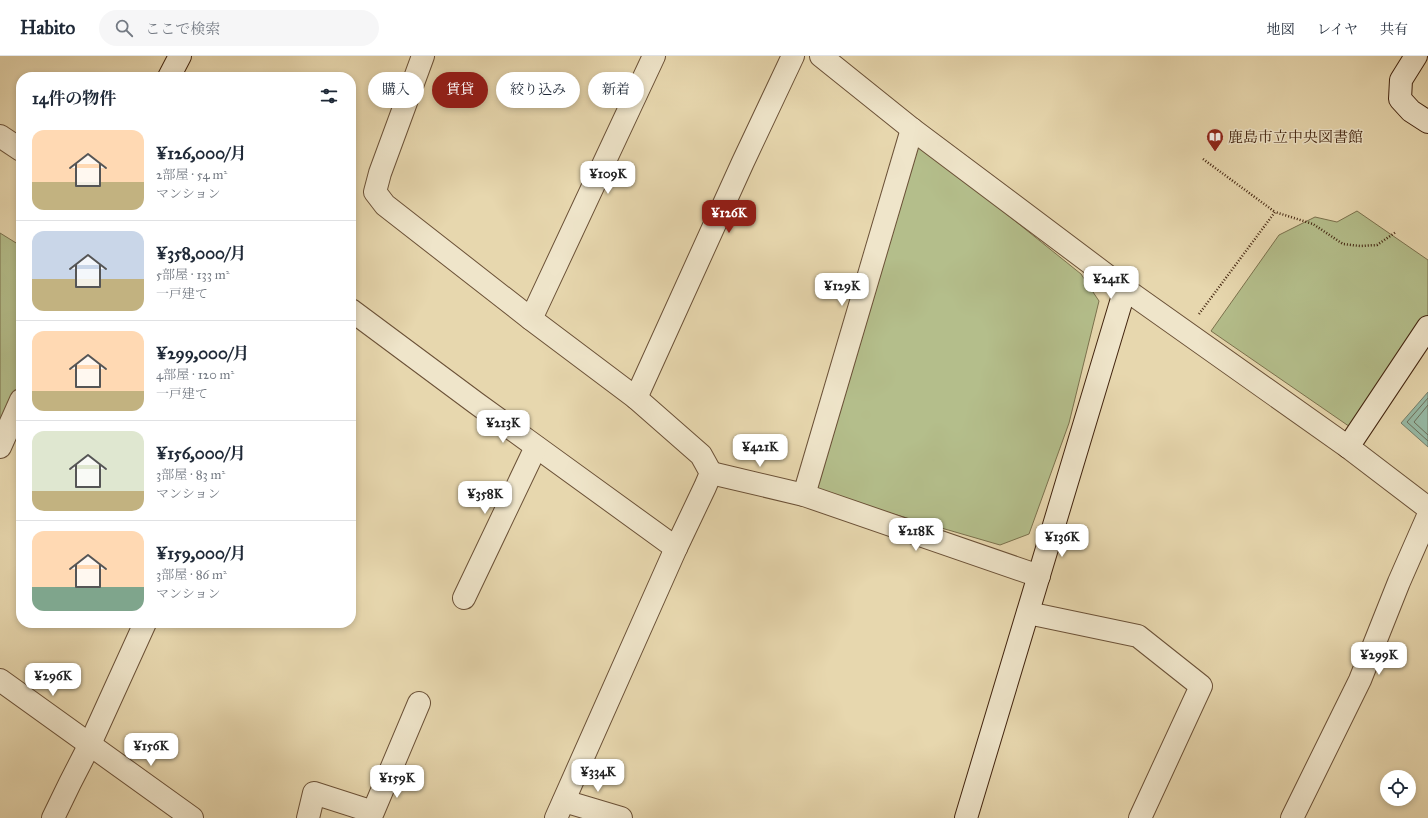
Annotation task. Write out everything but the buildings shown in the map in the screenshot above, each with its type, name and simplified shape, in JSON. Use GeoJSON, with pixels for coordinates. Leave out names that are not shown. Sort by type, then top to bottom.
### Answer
{"type":"FeatureCollection","features":[{"type":"Feature","properties":{"kind":"street"},"geometry":{"type":"LineString","coordinates":[[172,72],[180,56]]}},
{"type":"Feature","properties":{"kind":"street"},"geometry":{"type":"LineString","coordinates":[[423,56],[380,173],[375,192],[385,205],[531,319],[636,398],[701,455],[710,473],[560,809],[621,818]]}},
{"type":"Feature","properties":{"kind":"street"},"geometry":{"type":"LineString","coordinates":[[531,319],[654,56]]}},
{"type":"Feature","properties":{"kind":"street"},"geometry":{"type":"LineString","coordinates":[[636,398],[739,169],[792,56]]}},
{"type":"Feature","properties":{"kind":"street"},"geometry":{"type":"LineString","coordinates":[[821,56],[912,129],[1125,289],[1348,447],[1428,508]]}},
{"type":"Feature","properties":{"kind":"street"},"geometry":{"type":"LineString","coordinates":[[1416,56],[1401,80],[1400,99],[1411,111],[1428,122]]}},
{"type":"Feature","properties":{"kind":"street"},"geometry":{"type":"LineString","coordinates":[[804,495],[912,129]]}},
{"type":"Feature","properties":{"kind":"street"},"geometry":{"type":"LineString","coordinates":[[0,136],[16,147]]}},
{"type":"Feature","properties":{"kind":"street"},"geometry":{"type":"LineString","coordinates":[[968,817],[1125,289]]}},
{"type":"Feature","properties":{"kind":"street"},"geometry":{"type":"LineString","coordinates":[[356,314],[536,447],[676,548]]}},
{"type":"Feature","properties":{"kind":"street"},"geometry":{"type":"LineString","coordinates":[[1348,447],[1428,327]]}},
{"type":"Feature","properties":{"kind":"street"},"geometry":{"type":"LineString","coordinates":[[0,447],[16,411]]}},
{"type":"Feature","properties":{"kind":"street"},"geometry":{"type":"LineString","coordinates":[[464,598],[536,447]]}},
{"type":"Feature","properties":{"kind":"street"},"geometry":{"type":"LineString","coordinates":[[710,473],[804,495],[1039,576]]}},
{"type":"Feature","properties":{"kind":"street"},"geometry":{"type":"LineString","coordinates":[[1292,818],[1360,680],[1396,589],[1428,516]]}},
{"type":"Feature","properties":{"kind":"street"},"geometry":{"type":"LineString","coordinates":[[1028,613],[1138,636],[1201,686],[1140,818]]}},
{"type":"Feature","properties":{"kind":"street"},"geometry":{"type":"LineString","coordinates":[[53,818],[90,744],[143,628]]}},
{"type":"Feature","properties":{"kind":"street"},"geometry":{"type":"LineString","coordinates":[[0,680],[192,818]]}},
{"type":"Feature","properties":{"kind":"street"},"geometry":{"type":"LineString","coordinates":[[308,818],[314,793],[373,812],[419,704]]}},
{"type":"Feature","properties":{"kind":"path"},"geometry":{"type":"LineString","coordinates":[[1203,159],[1275,212],[1313,224],[1342,244],[1360,246],[1377,245],[1396,232]]}},
{"type":"Feature","properties":{"kind":"path"},"geometry":{"type":"LineString","coordinates":[[1198,316],[1275,212]]}},
{"type":"Feature","properties":{"kind":"shaded area"},"geometry":{"type":"Polygon","coordinates":[[[917,142],[1081,274],[1099,301],[1069,423],[1029,534],[1000,545],[814,491],[917,142]]]}},
{"type":"Feature","properties":{"kind":"shaded area"},"geometry":{"type":"Polygon","coordinates":[[[1357,211],[1428,260],[1428,317],[1353,429],[1211,331],[1279,235],[1315,217],[1337,222],[1357,211]]]}},
{"type":"Feature","properties":{"kind":"shaded area"},"geometry":{"type":"Polygon","coordinates":[[[0,233],[16,243],[16,390],[0,427],[0,233]]]}},
{"type":"Feature","properties":{"kind":"water"},"geometry":{"type":"Polygon","coordinates":[[[1428,392],[1428,447],[1401,423],[1428,392]]]}},
{"type":"Feature","properties":{"kind":"place","name":"鹿島市立中央図書館"},"geometry":{"type":"Point","coordinates":[1215,152]}}]}
